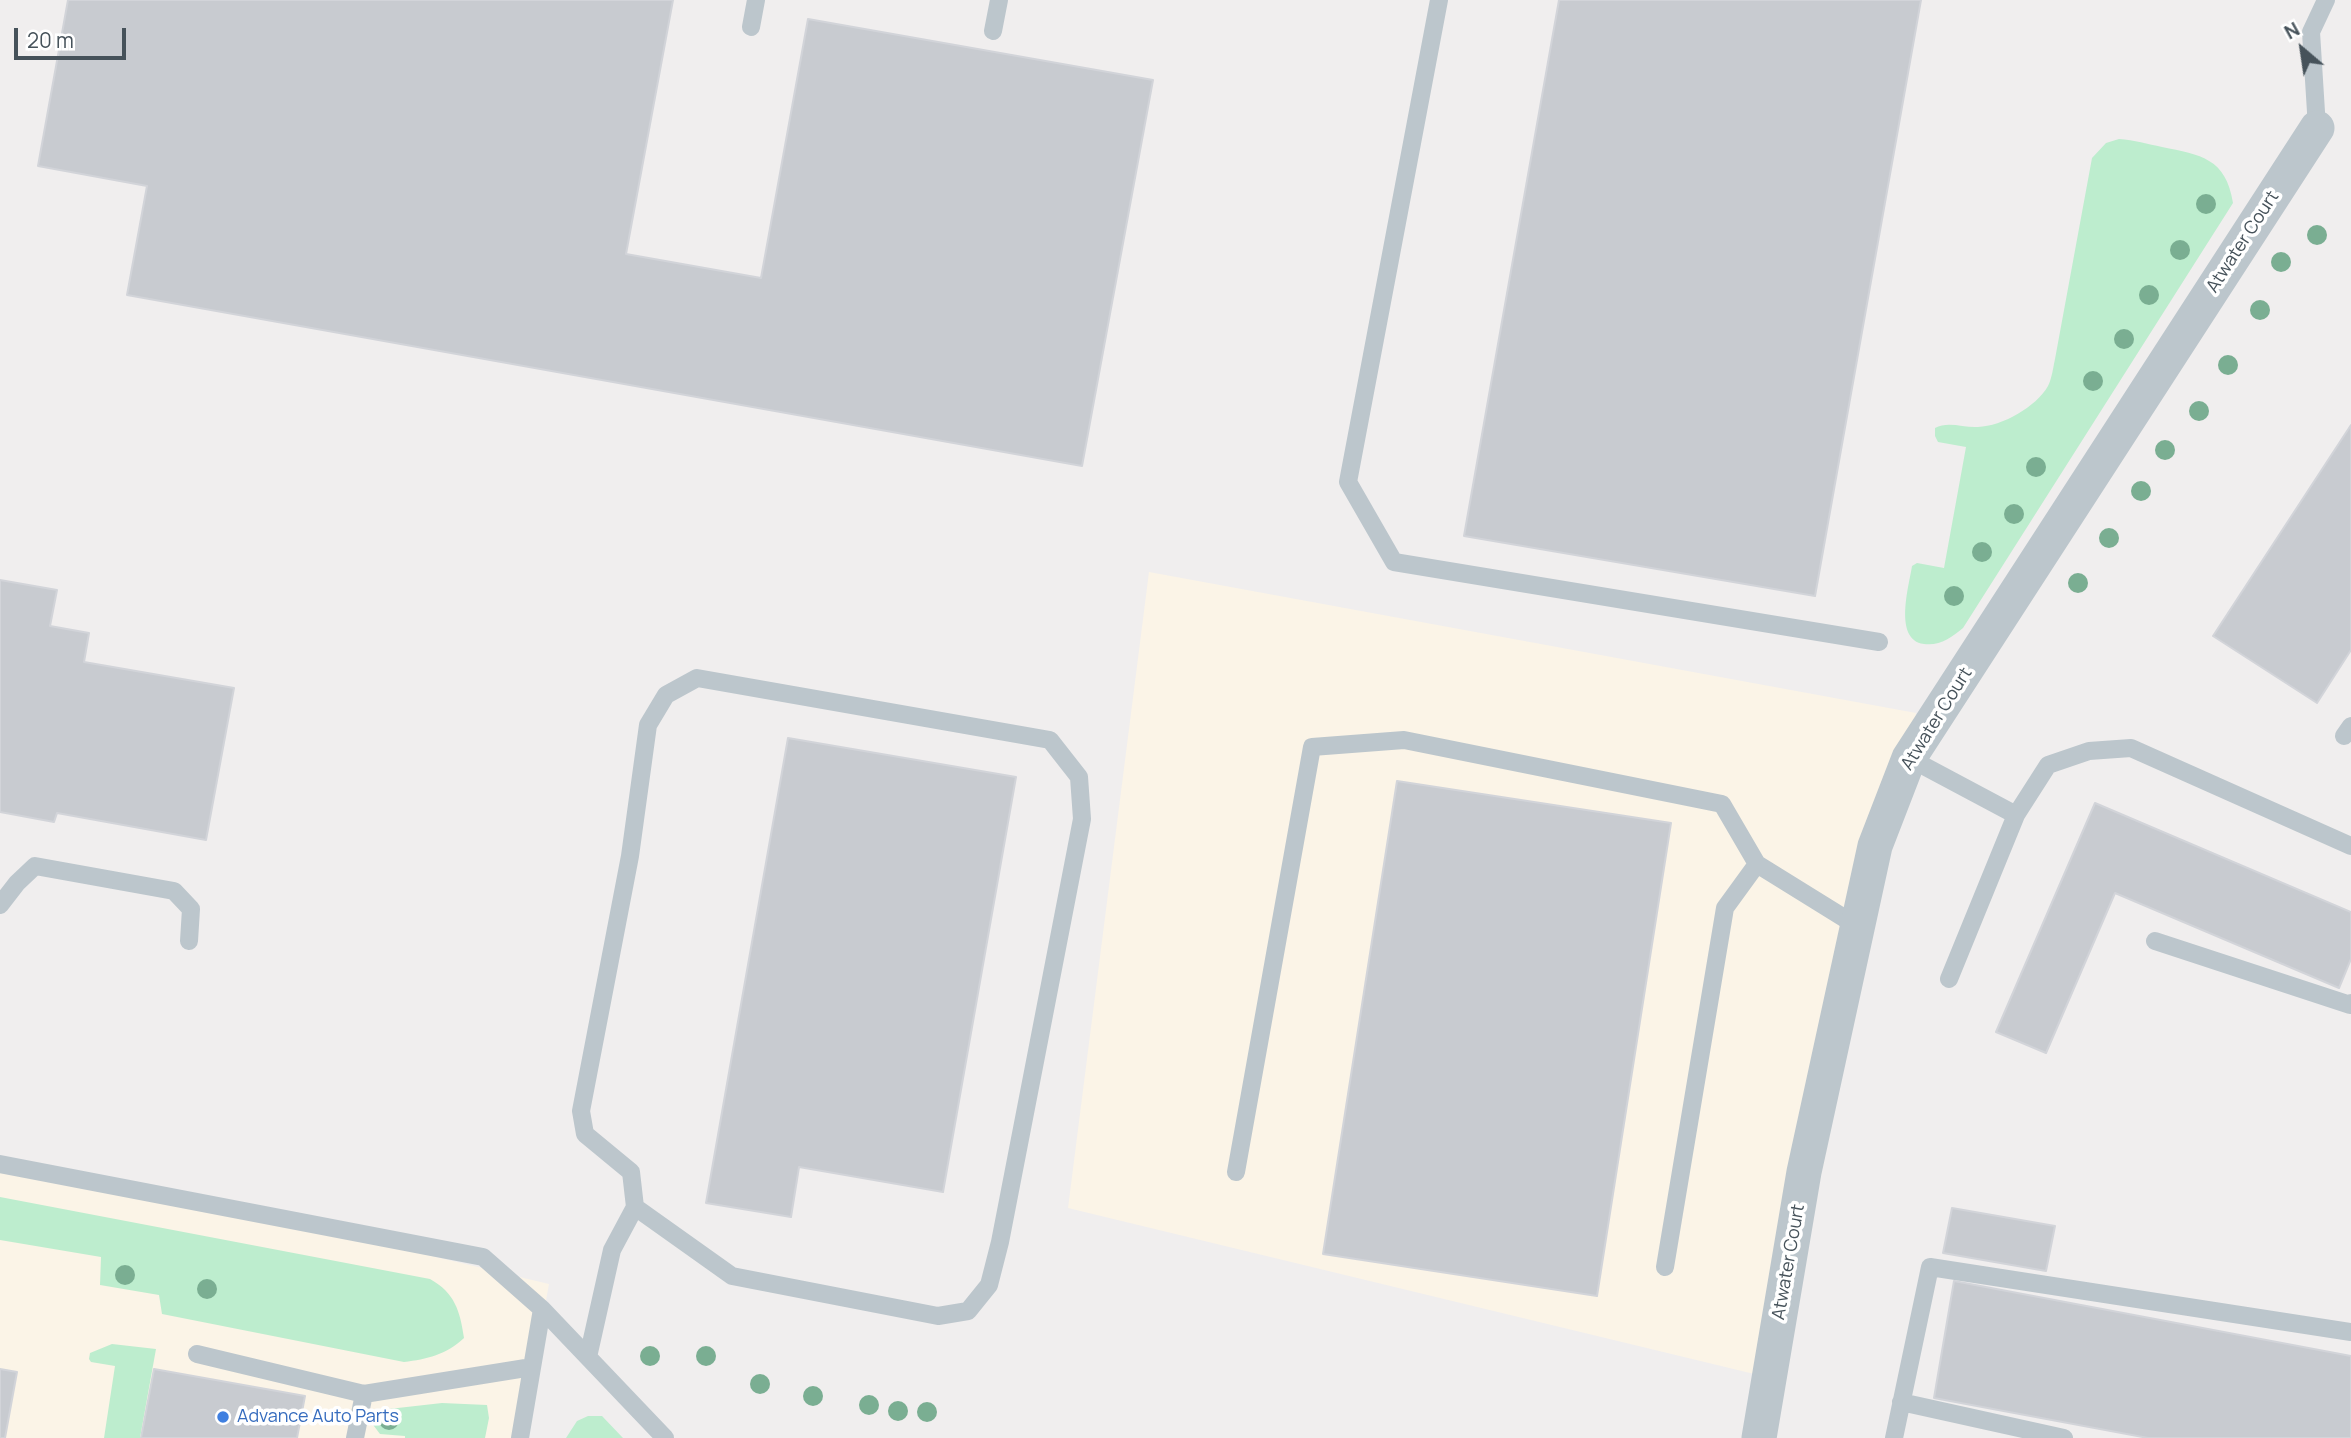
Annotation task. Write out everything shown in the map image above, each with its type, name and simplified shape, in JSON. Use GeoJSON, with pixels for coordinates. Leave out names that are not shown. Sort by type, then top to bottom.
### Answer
{"type":"FeatureCollection","features":[{"type":"Feature","properties":{"kind":"street","name":"Atwater Court"},"geometry":{"type":"LineString","coordinates":[[1759,1438],[1804,1172],[1857,926],[1875,846],[1909,758],[2317,128]]}},
{"type":"Feature","properties":{"kind":"lane"},"geometry":{"type":"LineString","coordinates":[[751,27],[756,0]]}},
{"type":"Feature","properties":{"kind":"lane"},"geometry":{"type":"LineString","coordinates":[[993,31],[999,0]]}},
{"type":"Feature","properties":{"kind":"lane"},"geometry":{"type":"LineString","coordinates":[[1439,0],[1348,482],[1394,562],[1879,642]]}},
{"type":"Feature","properties":{"kind":"lane"},"geometry":{"type":"LineString","coordinates":[[2317,128],[2311,32],[2326,0]]}},
{"type":"Feature","properties":{"kind":"lane"},"geometry":{"type":"LineString","coordinates":[[588,1357],[612,1250],[635,1207],[631,1172],[585,1134],[581,1111],[630,856],[648,725],[666,695],[697,678],[1050,740],[1079,778],[1082,819],[1000,1242],[989,1284],[968,1311],[939,1316],[732,1276],[635,1207]]}},
{"type":"Feature","properties":{"kind":"lane"},"geometry":{"type":"LineString","coordinates":[[1236,1172],[1312,747],[1404,740],[1722,803],[1756,864],[1857,926]]}},
{"type":"Feature","properties":{"kind":"lane"},"geometry":{"type":"LineString","coordinates":[[1949,979],[2016,815],[2048,765],[2089,751],[2131,748],[2351,846]]}},
{"type":"Feature","properties":{"kind":"lane"},"geometry":{"type":"LineString","coordinates":[[1909,758],[2016,815]]}},
{"type":"Feature","properties":{"kind":"lane"},"geometry":{"type":"LineString","coordinates":[[1665,1267],[1725,908],[1756,864]]}},
{"type":"Feature","properties":{"kind":"lane"},"geometry":{"type":"LineString","coordinates":[[0,905],[35,866],[174,891],[191,909],[189,941]]}},
{"type":"Feature","properties":{"kind":"lane"},"geometry":{"type":"LineString","coordinates":[[2155,941],[2350,1005],[2351,1003]]}},
{"type":"Feature","properties":{"kind":"lane"},"geometry":{"type":"LineString","coordinates":[[0,1164],[483,1257],[542,1309],[665,1438]]}},
{"type":"Feature","properties":{"kind":"lane"},"geometry":{"type":"LineString","coordinates":[[1894,1438],[1930,1267],[2351,1332]]}},
{"type":"Feature","properties":{"kind":"lane"},"geometry":{"type":"LineString","coordinates":[[520,1438],[542,1309]]}},
{"type":"Feature","properties":{"kind":"lane"},"geometry":{"type":"LineString","coordinates":[[197,1354],[364,1394],[532,1367]]}},
{"type":"Feature","properties":{"kind":"lane"},"geometry":{"type":"LineString","coordinates":[[355,1438],[364,1394]]}},
{"type":"Feature","properties":{"kind":"lane"},"geometry":{"type":"LineString","coordinates":[[1901,1402],[2064,1438]]}},
{"type":"Feature","properties":{"kind":"shaded area"},"geometry":{"type":"Polygon","coordinates":[[[1149,572],[1916,713],[1779,1380],[1068,1208],[1149,572]]]}},
{"type":"Feature","properties":{"kind":"shaded area"},"geometry":{"type":"Polygon","coordinates":[[[0,1168],[201,1201],[549,1284],[521,1438],[0,1438],[0,1168]]]}},
{"type":"Feature","properties":{"kind":"green space"},"geometry":{"type":"Polygon","coordinates":[[[2119,139],[2189,153],[2210,161],[2224,176],[2233,203],[1963,628],[1950,638],[1935,644],[1924,644],[1914,640],[1906,623],[1906,598],[1912,566],[1917,563],[1944,568],[1966,447],[1938,442],[1935,428],[1951,425],[1978,427],[1997,423],[2027,408],[2043,394],[2048,386],[2055,359],[2092,158],[2106,143],[2119,139]]]}},
{"type":"Feature","properties":{"kind":"green space"},"geometry":{"type":"Polygon","coordinates":[[[0,1197],[430,1279],[451,1297],[461,1319],[464,1338],[436,1355],[404,1362],[162,1314],[159,1295],[100,1285],[101,1257],[0,1240],[0,1197]]]}},
{"type":"Feature","properties":{"kind":"green space"},"geometry":{"type":"Polygon","coordinates":[[[112,1344],[156,1349],[140,1438],[104,1438],[115,1366],[91,1362],[89,1359],[90,1353],[112,1344]]]}},
{"type":"Feature","properties":{"kind":"green space"},"geometry":{"type":"Polygon","coordinates":[[[442,1403],[487,1405],[489,1418],[485,1438],[405,1438],[380,1434],[371,1422],[373,1415],[380,1410],[442,1403]]]}},
{"type":"Feature","properties":{"kind":"green space"},"geometry":{"type":"Polygon","coordinates":[[[588,1416],[602,1416],[623,1438],[566,1438],[577,1421],[588,1416]]]}},
{"type":"Feature","properties":{"kind":"building"},"geometry":{"type":"Polygon","coordinates":[[[68,0],[673,0],[626,254],[761,278],[808,19],[1153,80],[1082,466],[127,295],[147,186],[38,166],[68,0]]]}},
{"type":"Feature","properties":{"kind":"building"},"geometry":{"type":"Polygon","coordinates":[[[1559,0],[1921,0],[1815,596],[1464,536],[1559,0]]]}},
{"type":"Feature","properties":{"kind":"building"},"geometry":{"type":"Polygon","coordinates":[[[2351,425],[2351,650],[2317,703],[2213,636],[2351,425]]]}},
{"type":"Feature","properties":{"kind":"building"},"geometry":{"type":"Polygon","coordinates":[[[0,580],[57,590],[50,626],[89,633],[84,662],[234,688],[206,840],[57,813],[54,822],[0,812],[0,580]]]}},
{"type":"Feature","properties":{"kind":"building"},"geometry":{"type":"Polygon","coordinates":[[[788,738],[1016,777],[943,1192],[799,1167],[791,1217],[706,1203],[788,738]]]}},
{"type":"Feature","properties":{"kind":"building"},"geometry":{"type":"Polygon","coordinates":[[[1397,781],[1671,823],[1597,1296],[1323,1254],[1397,781]]]}},
{"type":"Feature","properties":{"kind":"building"},"geometry":{"type":"Polygon","coordinates":[[[2095,803],[2351,912],[2351,959],[2339,988],[2115,893],[2046,1053],[1996,1032],[2095,803]]]}},
{"type":"Feature","properties":{"kind":"building"},"geometry":{"type":"Polygon","coordinates":[[[1952,1208],[2055,1226],[2046,1271],[1943,1253],[1952,1208]]]}},
{"type":"Feature","properties":{"kind":"building"},"geometry":{"type":"Polygon","coordinates":[[[1954,1281],[2351,1356],[2351,1438],[2148,1438],[1934,1398],[1954,1281]]]}},
{"type":"Feature","properties":{"kind":"building"},"geometry":{"type":"Polygon","coordinates":[[[0,1369],[17,1372],[5,1438],[0,1438],[0,1369]]]}},
{"type":"Feature","properties":{"kind":"building","name":"Advance Auto Parts"},"geometry":{"type":"Polygon","coordinates":[[[154,1369],[305,1396],[297,1438],[141,1438],[154,1369]]]}},
{"type":"Feature","properties":{"kind":"place","name":"Advance Auto Parts"},"geometry":{"type":"Point","coordinates":[223,1417]}}]}
